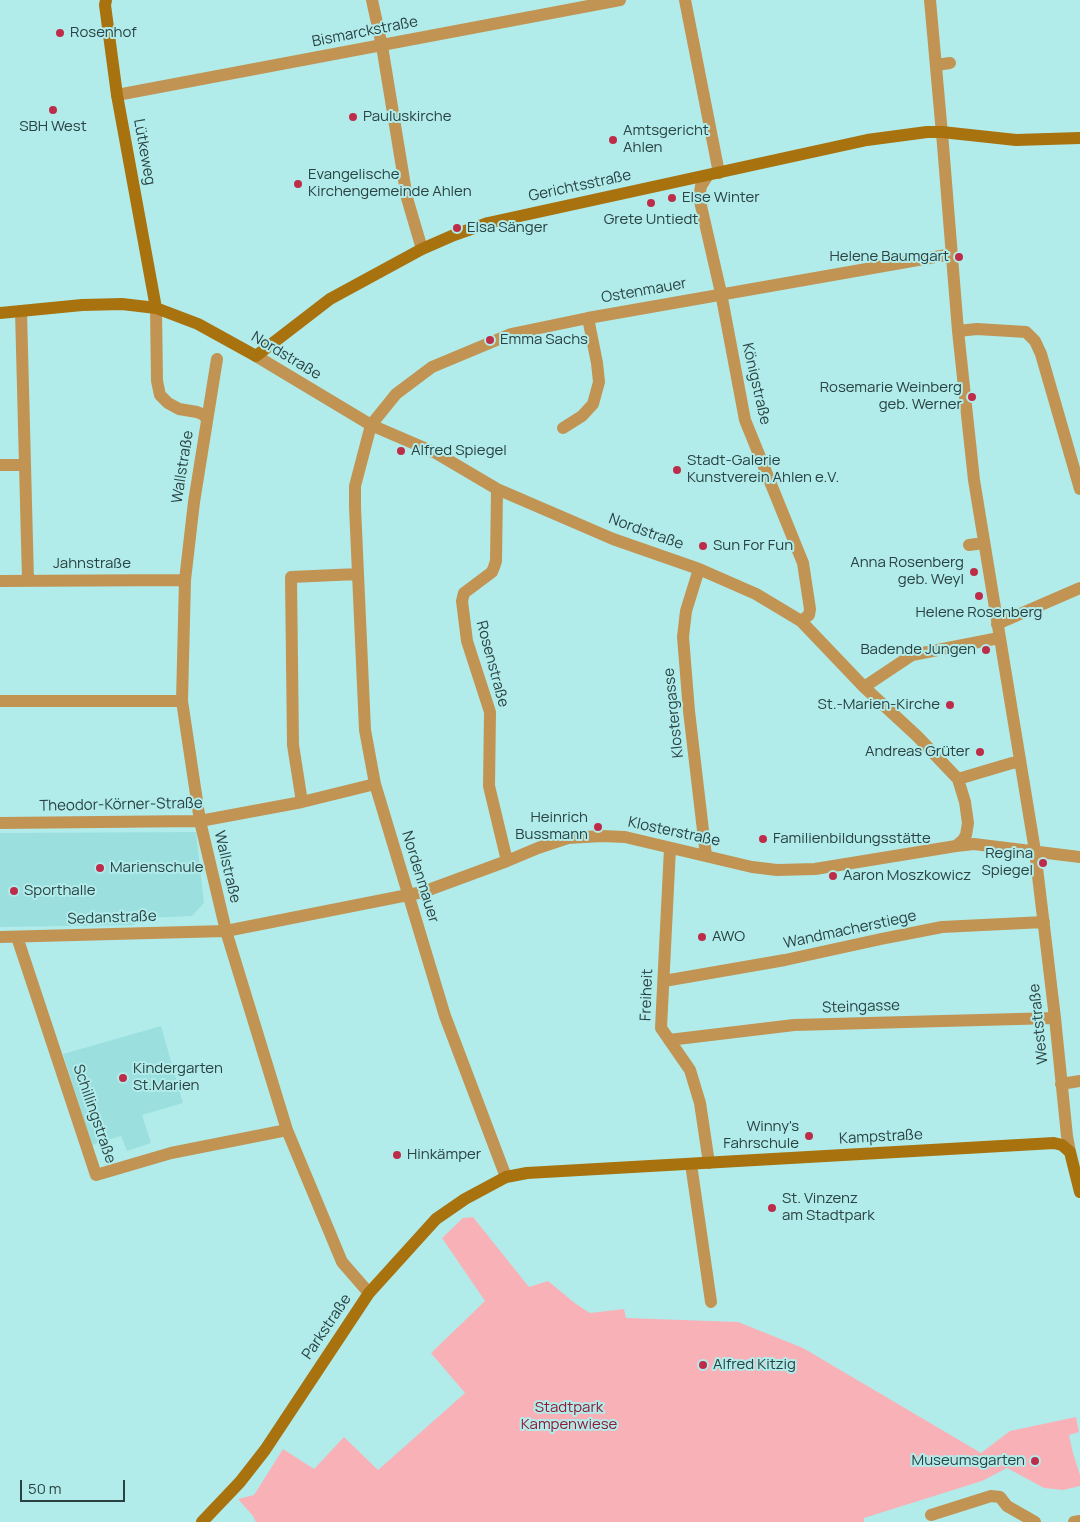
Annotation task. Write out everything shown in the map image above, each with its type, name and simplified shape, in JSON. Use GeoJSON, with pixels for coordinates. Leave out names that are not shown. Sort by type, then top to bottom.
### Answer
{"type":"FeatureCollection","features":[{"type":"Feature","properties":{"kind":"street","name":"Lütkeweg"},"geometry":{"type":"LineString","coordinates":[[106,0],[105,6],[117,95],[156,308]]}},
{"type":"Feature","properties":{"kind":"street"},"geometry":{"type":"LineString","coordinates":[[372,0],[382,46],[407,198],[422,249]]}},
{"type":"Feature","properties":{"kind":"street","name":"Bismarckstraße"},"geometry":{"type":"LineString","coordinates":[[117,95],[620,0]]}},
{"type":"Feature","properties":{"kind":"street"},"geometry":{"type":"LineString","coordinates":[[685,0],[714,174]]}},
{"type":"Feature","properties":{"kind":"street","name":"Weststraße"},"geometry":{"type":"LineString","coordinates":[[930,0],[958,331],[974,434],[974,480],[996,624],[1035,851],[1038,922],[1049,1018],[1061,1084],[1066,1136],[1080,1192]]}},
{"type":"Feature","properties":{"kind":"street"},"geometry":{"type":"LineString","coordinates":[[936,64],[950,63]]}},
{"type":"Feature","properties":{"kind":"street","name":"Gerichtsstraße"},"geometry":{"type":"LineString","coordinates":[[256,356],[330,300],[422,249],[488,223],[867,140],[927,132],[1016,140],[1080,138]]}},
{"type":"Feature","properties":{"kind":"street","name":"Königstraße"},"geometry":{"type":"LineString","coordinates":[[714,174],[701,186],[699,198],[721,293],[745,420],[803,563],[810,609],[809,615],[800,621]]}},
{"type":"Feature","properties":{"kind":"street","name":"Ostenmauer"},"geometry":{"type":"LineString","coordinates":[[371,425],[396,394],[432,367],[511,334],[721,293],[930,257],[964,244]]}},
{"type":"Feature","properties":{"kind":"street","name":"Nordstraße"},"geometry":{"type":"LineString","coordinates":[[0,314],[21,310],[82,305],[112,304],[156,308],[198,324],[219,335],[371,425],[436,454],[497,489],[613,539],[699,569],[756,594],[800,621],[958,779],[965,802],[968,822],[966,835],[956,846]]}},
{"type":"Feature","properties":{"kind":"street","name":"Wallstraße"},"geometry":{"type":"LineString","coordinates":[[156,308],[157,381],[160,395],[168,403],[179,409],[204,415],[207,420]]}},
{"type":"Feature","properties":{"kind":"street"},"geometry":{"type":"LineString","coordinates":[[21,310],[28,580]]}},
{"type":"Feature","properties":{"kind":"street"},"geometry":{"type":"LineString","coordinates":[[563,428],[582,416],[593,404],[598,382],[597,363],[588,318]]}},
{"type":"Feature","properties":{"kind":"street"},"geometry":{"type":"LineString","coordinates":[[958,331],[977,329],[1026,332],[1035,341],[1041,354],[1080,489]]}},
{"type":"Feature","properties":{"kind":"street","name":"Wallstraße"},"geometry":{"type":"LineString","coordinates":[[217,359],[194,502],[184,580],[182,701],[200,821],[226,931],[287,1130],[342,1262],[369,1293]]}},
{"type":"Feature","properties":{"kind":"street","name":"Nordenmauer"},"geometry":{"type":"LineString","coordinates":[[371,425],[355,486],[354,507],[365,730],[375,784],[445,1016],[506,1178]]}},
{"type":"Feature","properties":{"kind":"street"},"geometry":{"type":"LineString","coordinates":[[0,465],[25,465]]}},
{"type":"Feature","properties":{"kind":"street","name":"Rosenstraße"},"geometry":{"type":"LineString","coordinates":[[497,489],[496,561],[492,572],[464,593],[462,602],[467,641],[490,712],[489,786],[507,861]]}},
{"type":"Feature","properties":{"kind":"street"},"geometry":{"type":"LineString","coordinates":[[969,545],[984,543]]}},
{"type":"Feature","properties":{"kind":"street","name":"Klostergasse"},"geometry":{"type":"LineString","coordinates":[[699,569],[686,611],[683,637],[689,711],[706,856]]}},
{"type":"Feature","properties":{"kind":"street"},"geometry":{"type":"LineString","coordinates":[[302,802],[293,745],[290,577],[358,574]]}},
{"type":"Feature","properties":{"kind":"street","name":"Jahnstraße"},"geometry":{"type":"LineString","coordinates":[[0,581],[184,580]]}},
{"type":"Feature","properties":{"kind":"street"},"geometry":{"type":"LineString","coordinates":[[996,624],[1080,588]]}},
{"type":"Feature","properties":{"kind":"street"},"geometry":{"type":"LineString","coordinates":[[864,687],[912,655],[999,638]]}},
{"type":"Feature","properties":{"kind":"street"},"geometry":{"type":"LineString","coordinates":[[0,701],[182,701]]}},
{"type":"Feature","properties":{"kind":"street"},"geometry":{"type":"LineString","coordinates":[[958,779],[1020,762]]}},
{"type":"Feature","properties":{"kind":"street","name":"Theodor-Körner-Straße"},"geometry":{"type":"LineString","coordinates":[[0,823],[200,821],[302,802],[375,784]]}},
{"type":"Feature","properties":{"kind":"street","name":"Klosterstraße"},"geometry":{"type":"LineString","coordinates":[[226,931],[423,892],[568,838],[625,837],[752,867],[777,870],[815,869],[956,846],[983,845],[1078,857]]}},
{"type":"Feature","properties":{"kind":"street","name":"Freiheit"},"geometry":{"type":"LineString","coordinates":[[670,848],[661,1028],[690,1070],[700,1103],[709,1163]]}},
{"type":"Feature","properties":{"kind":"street","name":"Wandmacherstiege"},"geometry":{"type":"LineString","coordinates":[[664,980],[785,960],[881,938],[942,927],[1038,922]]}},
{"type":"Feature","properties":{"kind":"street","name":"Sedanstraße"},"geometry":{"type":"LineString","coordinates":[[0,937],[226,931]]}},
{"type":"Feature","properties":{"kind":"street","name":"Schillingstraße"},"geometry":{"type":"LineString","coordinates":[[17,937],[96,1175],[171,1153],[287,1130]]}},
{"type":"Feature","properties":{"kind":"street","name":"Steingasse"},"geometry":{"type":"LineString","coordinates":[[669,1040],[794,1025],[1049,1018]]}},
{"type":"Feature","properties":{"kind":"street"},"geometry":{"type":"LineString","coordinates":[[1061,1084],[1080,1081]]}},
{"type":"Feature","properties":{"kind":"street","name":"Kampstraße"},"geometry":{"type":"LineString","coordinates":[[506,1178],[527,1173],[1054,1144],[1062,1146],[1070,1152]]}},
{"type":"Feature","properties":{"kind":"street"},"geometry":{"type":"LineString","coordinates":[[691,1164],[711,1302]]}},
{"type":"Feature","properties":{"kind":"street","name":"Parkstraße"},"geometry":{"type":"LineString","coordinates":[[202,1522],[240,1482],[265,1450],[369,1293],[436,1219],[465,1199],[506,1178]]}},
{"type":"Feature","properties":{"kind":"street"},"geometry":{"type":"LineString","coordinates":[[931,1515],[991,1496],[1000,1497],[1007,1506],[1035,1522]]}},
{"type":"Feature","properties":{"kind":"street"},"geometry":{"type":"LineString","coordinates":[[1074,1522],[1080,1521]]}},
{"type":"Feature","properties":{"kind":"shaded area","name":"Marienschule"},"geometry":{"type":"Polygon","coordinates":[[[196,832],[204,903],[192,916],[145,918],[133,925],[0,927],[0,833],[196,832]]]}},
{"type":"Feature","properties":{"kind":"shaded area","name":"Kindergarten St.Marien"},"geometry":{"type":"Polygon","coordinates":[[[161,1026],[183,1103],[142,1115],[151,1143],[127,1151],[121,1136],[92,1145],[63,1054],[161,1026]]]}},
{"type":"Feature","properties":{"kind":"green space","name":"Stadtpark Kampenwiese"},"geometry":{"type":"Polygon","coordinates":[[[473,1217],[529,1287],[548,1281],[590,1313],[624,1309],[626,1318],[738,1322],[803,1348],[981,1453],[1010,1431],[1076,1417],[1079,1432],[1069,1435],[1080,1475],[1080,1486],[1063,1490],[1044,1488],[1007,1468],[982,1481],[864,1518],[864,1522],[256,1522],[238,1499],[254,1495],[283,1449],[314,1469],[344,1437],[378,1470],[465,1393],[431,1353],[485,1301],[442,1238],[463,1218],[473,1217]]]}},
{"type":"Feature","properties":{"kind":"place","name":"Rosenhof"},"geometry":{"type":"Point","coordinates":[60,33]}},
{"type":"Feature","properties":{"kind":"place","name":"SBH West"},"geometry":{"type":"Point","coordinates":[53,110]}},
{"type":"Feature","properties":{"kind":"place","name":"Pauluskirche"},"geometry":{"type":"Point","coordinates":[353,117]}},
{"type":"Feature","properties":{"kind":"place","name":"Amtsgericht Ahlen"},"geometry":{"type":"Point","coordinates":[613,140]}},
{"type":"Feature","properties":{"kind":"place","name":"Evangelische Kirchengemeinde Ahlen"},"geometry":{"type":"Point","coordinates":[298,184]}},
{"type":"Feature","properties":{"kind":"place","name":"Else Winter"},"geometry":{"type":"Point","coordinates":[672,198]}},
{"type":"Feature","properties":{"kind":"place","name":"Grete Untiedt"},"geometry":{"type":"Point","coordinates":[651,203]}},
{"type":"Feature","properties":{"kind":"place","name":"Elsa Sänger"},"geometry":{"type":"Point","coordinates":[457,228]}},
{"type":"Feature","properties":{"kind":"place","name":"Helene Baumgart"},"geometry":{"type":"Point","coordinates":[959,257]}},
{"type":"Feature","properties":{"kind":"place","name":"Emma Sachs"},"geometry":{"type":"Point","coordinates":[490,340]}},
{"type":"Feature","properties":{"kind":"place","name":"Rosemarie Weinberg geb. Werner"},"geometry":{"type":"Point","coordinates":[972,397]}},
{"type":"Feature","properties":{"kind":"place","name":"Alfred Spiegel"},"geometry":{"type":"Point","coordinates":[401,451]}},
{"type":"Feature","properties":{"kind":"place","name":"Stadt-Galerie Kunstverein Ahlen e.V."},"geometry":{"type":"Point","coordinates":[677,470]}},
{"type":"Feature","properties":{"kind":"place","name":"Sun For Fun"},"geometry":{"type":"Point","coordinates":[703,546]}},
{"type":"Feature","properties":{"kind":"place","name":"Anna Rosenberg geb. Weyl"},"geometry":{"type":"Point","coordinates":[974,572]}},
{"type":"Feature","properties":{"kind":"place","name":"Helene Rosenberg"},"geometry":{"type":"Point","coordinates":[979,596]}},
{"type":"Feature","properties":{"kind":"place","name":"Badende Jungen"},"geometry":{"type":"Point","coordinates":[986,650]}},
{"type":"Feature","properties":{"kind":"place","name":"St.-Marien-Kirche"},"geometry":{"type":"Point","coordinates":[950,705]}},
{"type":"Feature","properties":{"kind":"place","name":"Andreas Grüter"},"geometry":{"type":"Point","coordinates":[980,752]}},
{"type":"Feature","properties":{"kind":"place","name":"Heinrich Bussmann"},"geometry":{"type":"Point","coordinates":[598,827]}},
{"type":"Feature","properties":{"kind":"place","name":"Familienbildungsstätte"},"geometry":{"type":"Point","coordinates":[763,839]}},
{"type":"Feature","properties":{"kind":"place","name":"Regina Spiegel"},"geometry":{"type":"Point","coordinates":[1043,863]}},
{"type":"Feature","properties":{"kind":"place","name":"Marienschule"},"geometry":{"type":"Point","coordinates":[100,868]}},
{"type":"Feature","properties":{"kind":"place","name":"Aaron Moszkowicz"},"geometry":{"type":"Point","coordinates":[833,876]}},
{"type":"Feature","properties":{"kind":"place","name":"Sporthalle"},"geometry":{"type":"Point","coordinates":[14,891]}},
{"type":"Feature","properties":{"kind":"place","name":"AWO"},"geometry":{"type":"Point","coordinates":[702,937]}},
{"type":"Feature","properties":{"kind":"place","name":"Kindergarten St.Marien"},"geometry":{"type":"Point","coordinates":[123,1078]}},
{"type":"Feature","properties":{"kind":"place","name":"Winny's Fahrschule"},"geometry":{"type":"Point","coordinates":[809,1136]}},
{"type":"Feature","properties":{"kind":"place","name":"Hinkämper"},"geometry":{"type":"Point","coordinates":[397,1155]}},
{"type":"Feature","properties":{"kind":"place","name":"St. Vinzenz am Stadtpark"},"geometry":{"type":"Point","coordinates":[772,1208]}},
{"type":"Feature","properties":{"kind":"place","name":"Alfred Kitzig"},"geometry":{"type":"Point","coordinates":[703,1365]}},
{"type":"Feature","properties":{"kind":"place","name":"Museumsgarten"},"geometry":{"type":"Point","coordinates":[1035,1461]}}]}
